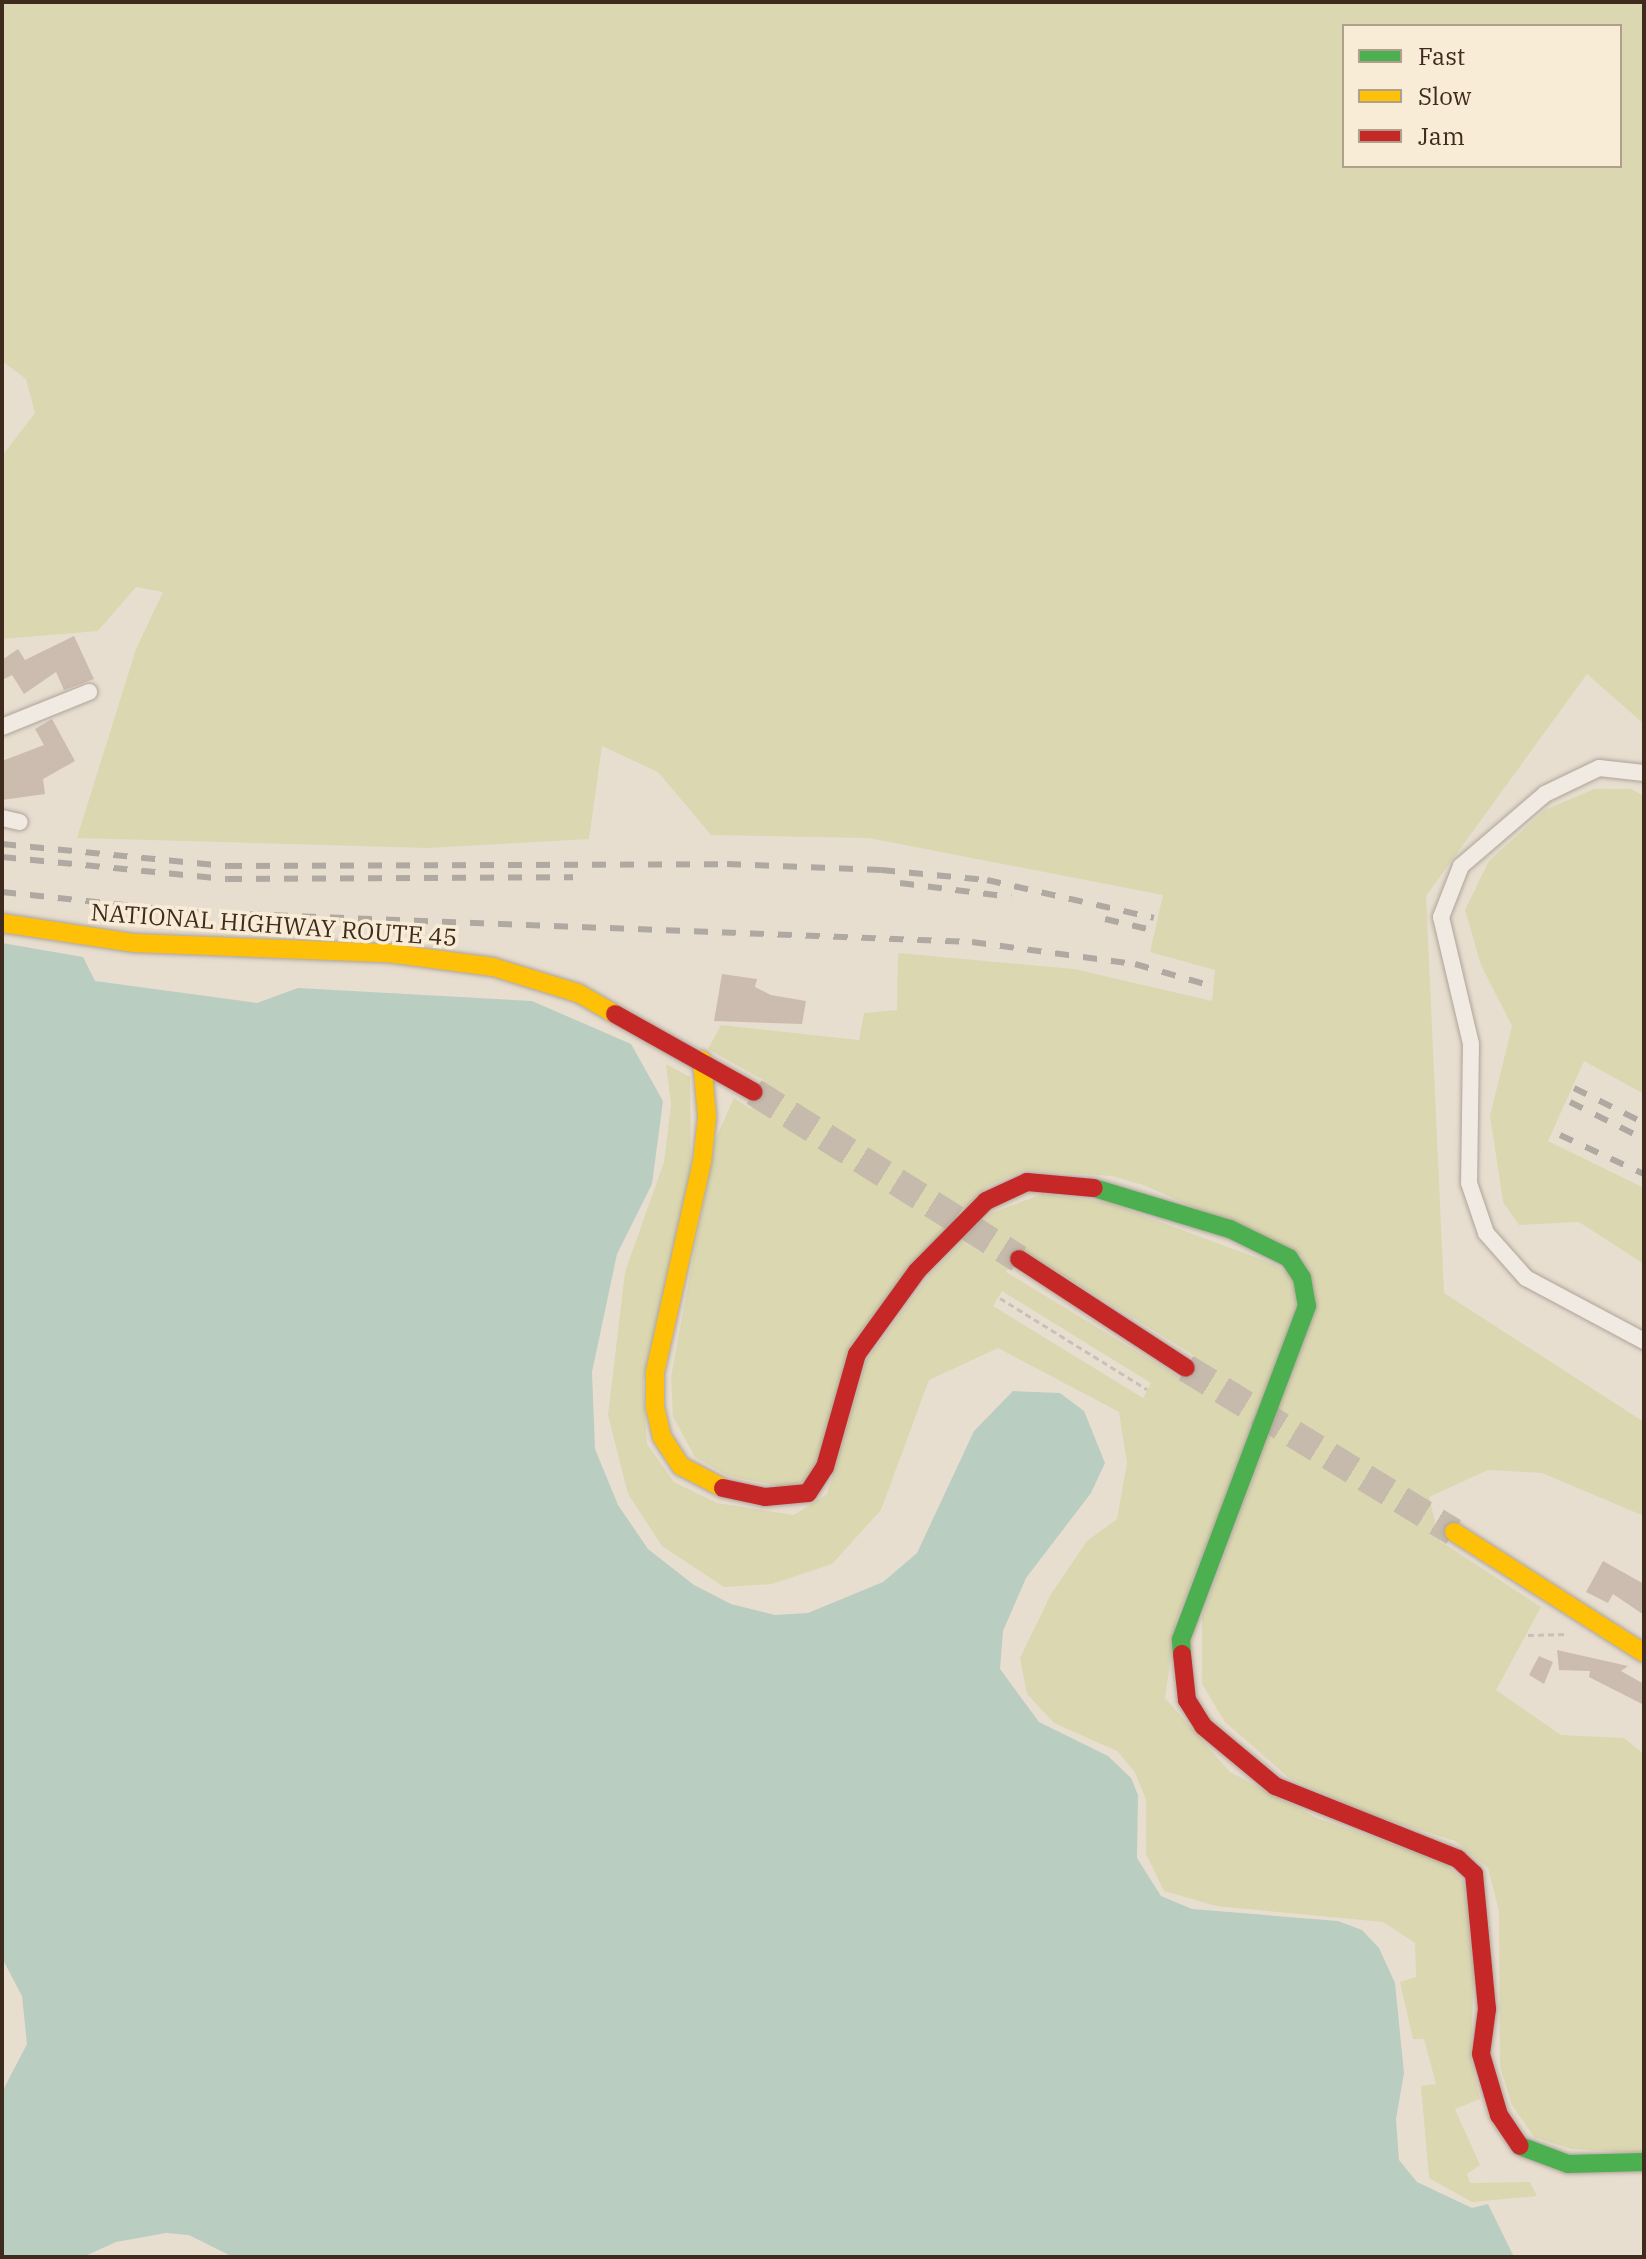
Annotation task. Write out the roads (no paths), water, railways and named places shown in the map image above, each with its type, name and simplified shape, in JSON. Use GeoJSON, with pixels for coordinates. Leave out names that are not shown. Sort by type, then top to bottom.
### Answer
{"type":"FeatureCollection","features":[{"type":"Feature","properties":{"kind":"main road","name":"NATIONAL HIGHWAY ROUTE 45"},"geometry":{"type":"LineString","coordinates":[[2,923],[135,943],[449,958],[578,993],[754,1092]]}},
{"type":"Feature","properties":{"kind":"main road"},"geometry":{"type":"LineString","coordinates":[[702,1060],[707,1117],[702,1162],[655,1372],[655,1407],[662,1437],[681,1466],[714,1486],[765,1497],[808,1493],[825,1467],[857,1354],[937,1251],[986,1201],[1027,1182],[1109,1189],[1230,1229],[1289,1258],[1302,1278],[1307,1306],[1181,1640],[1187,1700],[1203,1726],[1275,1786],[1458,1859],[1474,1874],[1482,1911],[1487,2009],[1481,2054],[1499,2115],[1522,2149],[1568,2164],[1644,2162]]}},
{"type":"Feature","properties":{"kind":"main road"},"geometry":{"type":"LineString","coordinates":[[1019,1259],[1186,1368]]}},
{"type":"Feature","properties":{"kind":"main road"},"geometry":{"type":"LineString","coordinates":[[1454,1532],[1644,1653]]}},
{"type":"Feature","properties":{"kind":"street"},"geometry":{"type":"LineString","coordinates":[[2,727],[89,692]]}},
{"type":"Feature","properties":{"kind":"street"},"geometry":{"type":"LineString","coordinates":[[1644,773],[1599,768],[1545,794],[1461,866],[1441,917],[1471,1044],[1468,1169],[1486,1233],[1526,1278],[1644,1341]]}},
{"type":"Feature","properties":{"kind":"street"},"geometry":{"type":"LineString","coordinates":[[2,818],[20,822]]}},
{"type":"Feature","properties":{"kind":"tunnel"},"geometry":{"type":"LineString","coordinates":[[754,1092],[1019,1259]]}},
{"type":"Feature","properties":{"kind":"tunnel"},"geometry":{"type":"LineString","coordinates":[[1186,1368],[1454,1532]]}},
{"type":"Feature","properties":{"kind":"railway"},"geometry":{"type":"LineString","coordinates":[[2,844],[228,866],[727,864],[881,870],[987,880],[1154,918]]}},
{"type":"Feature","properties":{"kind":"railway"},"geometry":{"type":"LineString","coordinates":[[2,857],[228,879],[573,877]]}},
{"type":"Feature","properties":{"kind":"railway"},"geometry":{"type":"LineString","coordinates":[[900,883],[1011,897]]}},
{"type":"Feature","properties":{"kind":"railway"},"geometry":{"type":"LineString","coordinates":[[2,892],[190,912],[972,942],[1135,964],[1215,987]]}},
{"type":"Feature","properties":{"kind":"railway"},"geometry":{"type":"LineString","coordinates":[[1105,919],[1152,930]]}},
{"type":"Feature","properties":{"kind":"railway"},"geometry":{"type":"LineString","coordinates":[[1574,1088],[1644,1123]]}},
{"type":"Feature","properties":{"kind":"railway"},"geometry":{"type":"LineString","coordinates":[[1570,1102],[1644,1139]]}},
{"type":"Feature","properties":{"kind":"railway"},"geometry":{"type":"LineString","coordinates":[[1560,1135],[1644,1174]]}}]}
